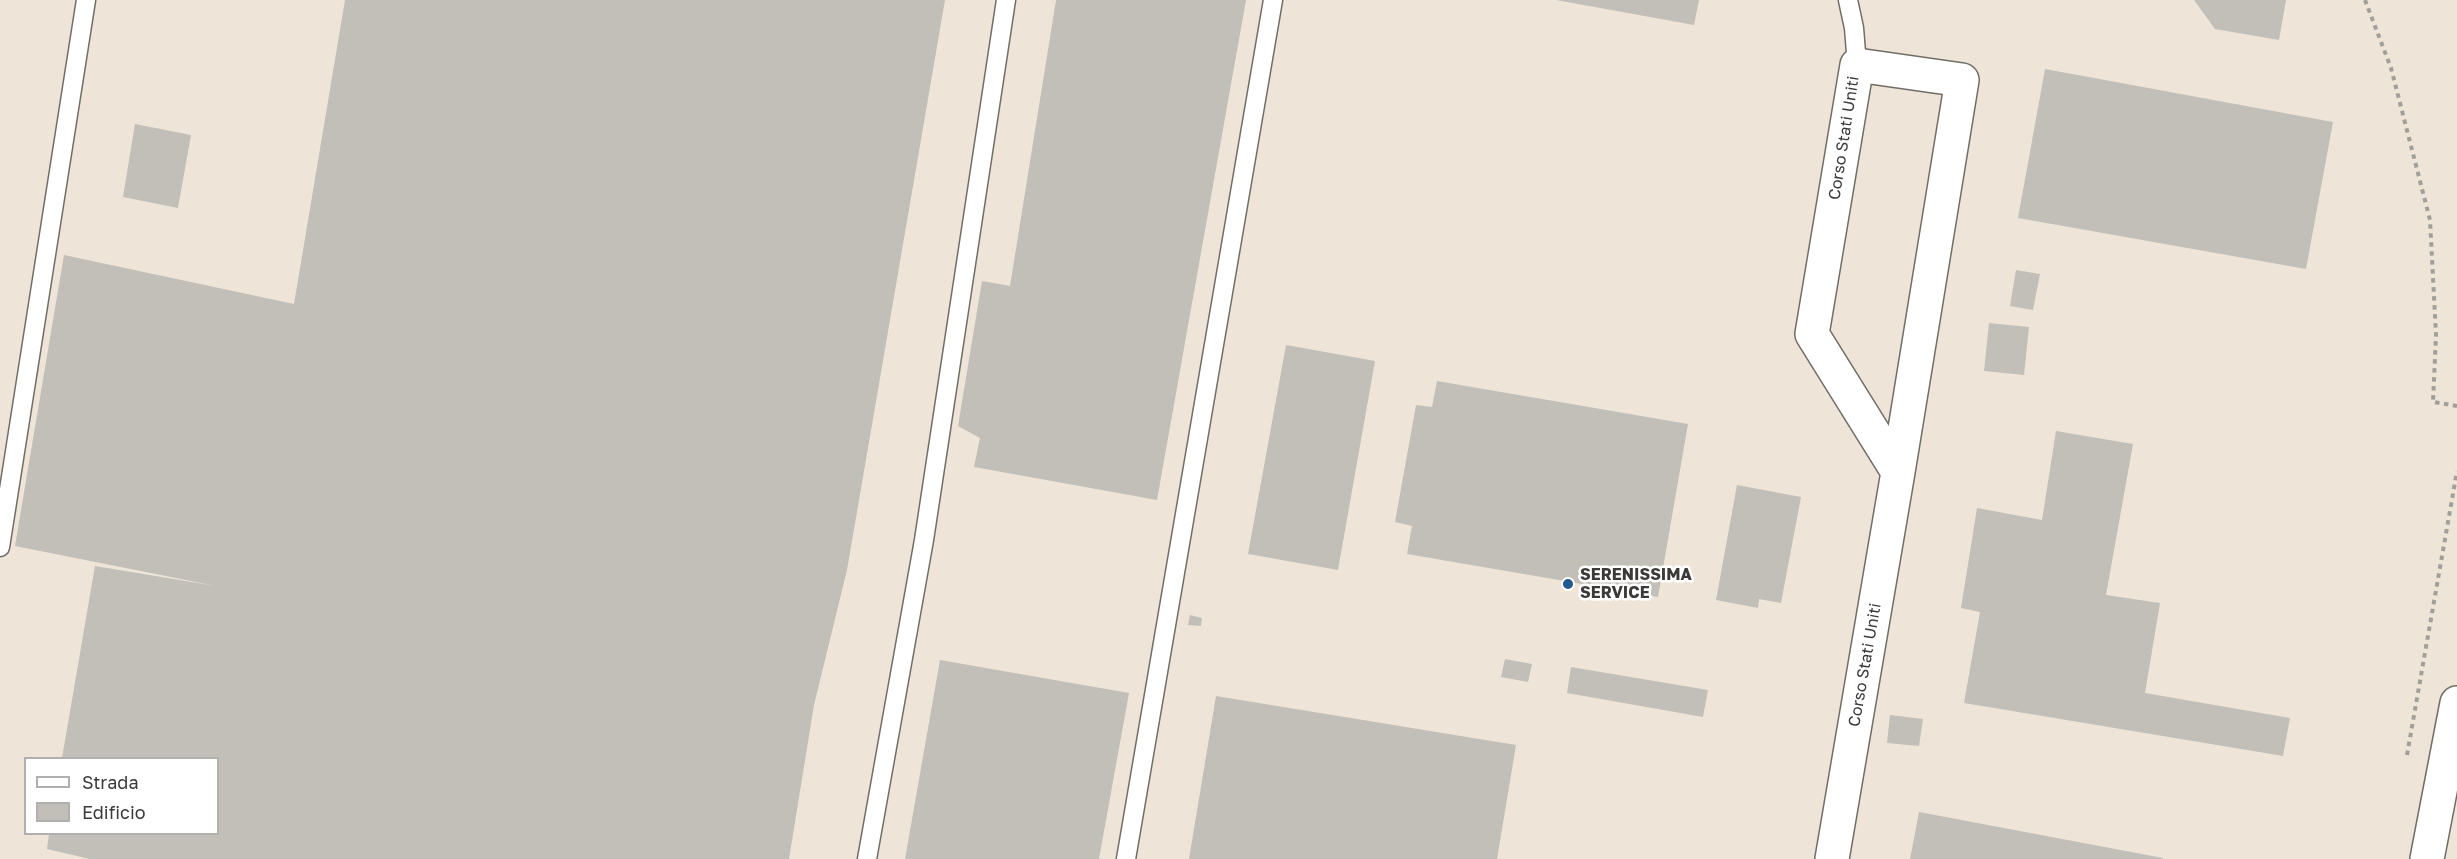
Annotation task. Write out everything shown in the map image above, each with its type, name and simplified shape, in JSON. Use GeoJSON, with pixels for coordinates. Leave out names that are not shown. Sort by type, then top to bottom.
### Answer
{"type":"FeatureCollection","features":[{"type":"Feature","properties":{"kind":"street","name":"Corso Stati Uniti"},"geometry":{"type":"LineString","coordinates":[[1832,859],[1898,472],[1962,80],[1857,65],[1812,334],[1898,472]]}},
{"type":"Feature","properties":{"kind":"street"},"geometry":{"type":"LineString","coordinates":[[2427,859],[2457,703]]}},
{"type":"Feature","properties":{"kind":"lane"},"geometry":{"type":"LineString","coordinates":[[0,547],[87,0]]}},
{"type":"Feature","properties":{"kind":"lane"},"geometry":{"type":"LineString","coordinates":[[867,859],[924,540],[1006,0]]}},
{"type":"Feature","properties":{"kind":"lane"},"geometry":{"type":"LineString","coordinates":[[1126,859],[1273,0]]}},
{"type":"Feature","properties":{"kind":"lane"},"geometry":{"type":"LineString","coordinates":[[1848,0],[1854,28],[1857,65]]}},
{"type":"Feature","properties":{"kind":"path"},"geometry":{"type":"LineString","coordinates":[[2365,0],[2391,68],[2430,220],[2436,335],[2433,402],[2457,406]]}},
{"type":"Feature","properties":{"kind":"path"},"geometry":{"type":"LineString","coordinates":[[2405,762],[2457,471]]}},
{"type":"Feature","properties":{"kind":"shaded area"},"geometry":{"type":"Polygon","coordinates":[[[0,0],[2457,0],[2457,859],[0,859],[0,0]]]}},
{"type":"Feature","properties":{"kind":"building"},"geometry":{"type":"Polygon","coordinates":[[[345,0],[945,0],[847,570],[814,705],[789,859],[90,859],[47,849],[49,835],[219,835],[219,757],[62,757],[95,566],[216,586],[15,546],[64,255],[294,304],[345,0]]]}},
{"type":"Feature","properties":{"kind":"building"},"geometry":{"type":"Polygon","coordinates":[[[1056,0],[1246,0],[1157,500],[974,467],[980,438],[958,426],[982,281],[1010,286],[1056,0]]]}},
{"type":"Feature","properties":{"kind":"building"},"geometry":{"type":"Polygon","coordinates":[[[1556,0],[1699,0],[1694,25],[1556,0]]]}},
{"type":"Feature","properties":{"kind":"building"},"geometry":{"type":"Polygon","coordinates":[[[2194,0],[2286,0],[2279,40],[2215,29],[2194,0]]]}},
{"type":"Feature","properties":{"kind":"building"},"geometry":{"type":"Polygon","coordinates":[[[2045,69],[2333,122],[2306,269],[2018,218],[2045,69]]]}},
{"type":"Feature","properties":{"kind":"building"},"geometry":{"type":"Polygon","coordinates":[[[135,124],[191,135],[178,208],[123,197],[135,124]]]}},
{"type":"Feature","properties":{"kind":"building"},"geometry":{"type":"Polygon","coordinates":[[[2016,270],[2040,274],[2033,310],[2010,306],[2016,270]]]}},
{"type":"Feature","properties":{"kind":"building"},"geometry":{"type":"Polygon","coordinates":[[[1989,323],[2029,327],[2024,375],[1984,371],[1989,323]]]}},
{"type":"Feature","properties":{"kind":"building"},"geometry":{"type":"Polygon","coordinates":[[[1286,345],[1375,361],[1338,570],[1248,554],[1286,345]]]}},
{"type":"Feature","properties":{"kind":"building"},"geometry":{"type":"Polygon","coordinates":[[[1437,381],[1688,424],[1658,597],[1407,554],[1412,526],[1395,522],[1416,405],[1432,407],[1437,381]]]}},
{"type":"Feature","properties":{"kind":"building"},"geometry":{"type":"Polygon","coordinates":[[[2056,431],[2133,444],[2106,595],[2160,603],[2145,693],[2290,718],[2283,756],[1964,703],[1980,612],[1961,608],[1977,508],[2042,520],[2056,431]]]}},
{"type":"Feature","properties":{"kind":"building"},"geometry":{"type":"Polygon","coordinates":[[[1737,485],[1801,497],[1781,603],[1759,599],[1758,608],[1716,600],[1737,485]]]}},
{"type":"Feature","properties":{"kind":"building"},"geometry":{"type":"Polygon","coordinates":[[[1190,615],[1202,618],[1201,626],[1188,625],[1190,615]]]}},
{"type":"Feature","properties":{"kind":"building"},"geometry":{"type":"Polygon","coordinates":[[[1505,659],[1532,664],[1528,682],[1501,677],[1505,659]]]}},
{"type":"Feature","properties":{"kind":"building"},"geometry":{"type":"Polygon","coordinates":[[[940,660],[1129,693],[1099,859],[905,859],[940,660]]]}},
{"type":"Feature","properties":{"kind":"building"},"geometry":{"type":"Polygon","coordinates":[[[1571,667],[1708,690],[1703,717],[1567,693],[1571,667]]]}},
{"type":"Feature","properties":{"kind":"building"},"geometry":{"type":"Polygon","coordinates":[[[1216,696],[1516,745],[1497,859],[1189,859],[1216,696]]]}},
{"type":"Feature","properties":{"kind":"building"},"geometry":{"type":"Polygon","coordinates":[[[1890,715],[1923,719],[1919,746],[1887,743],[1890,715]]]}},
{"type":"Feature","properties":{"kind":"building"},"geometry":{"type":"Polygon","coordinates":[[[1919,812],[2163,858],[2163,859],[1910,859],[1919,812]]]}},
{"type":"Feature","properties":{"kind":"place","name":"SERENISSIMA SERVICE"},"geometry":{"type":"Point","coordinates":[1568,584]}}]}
